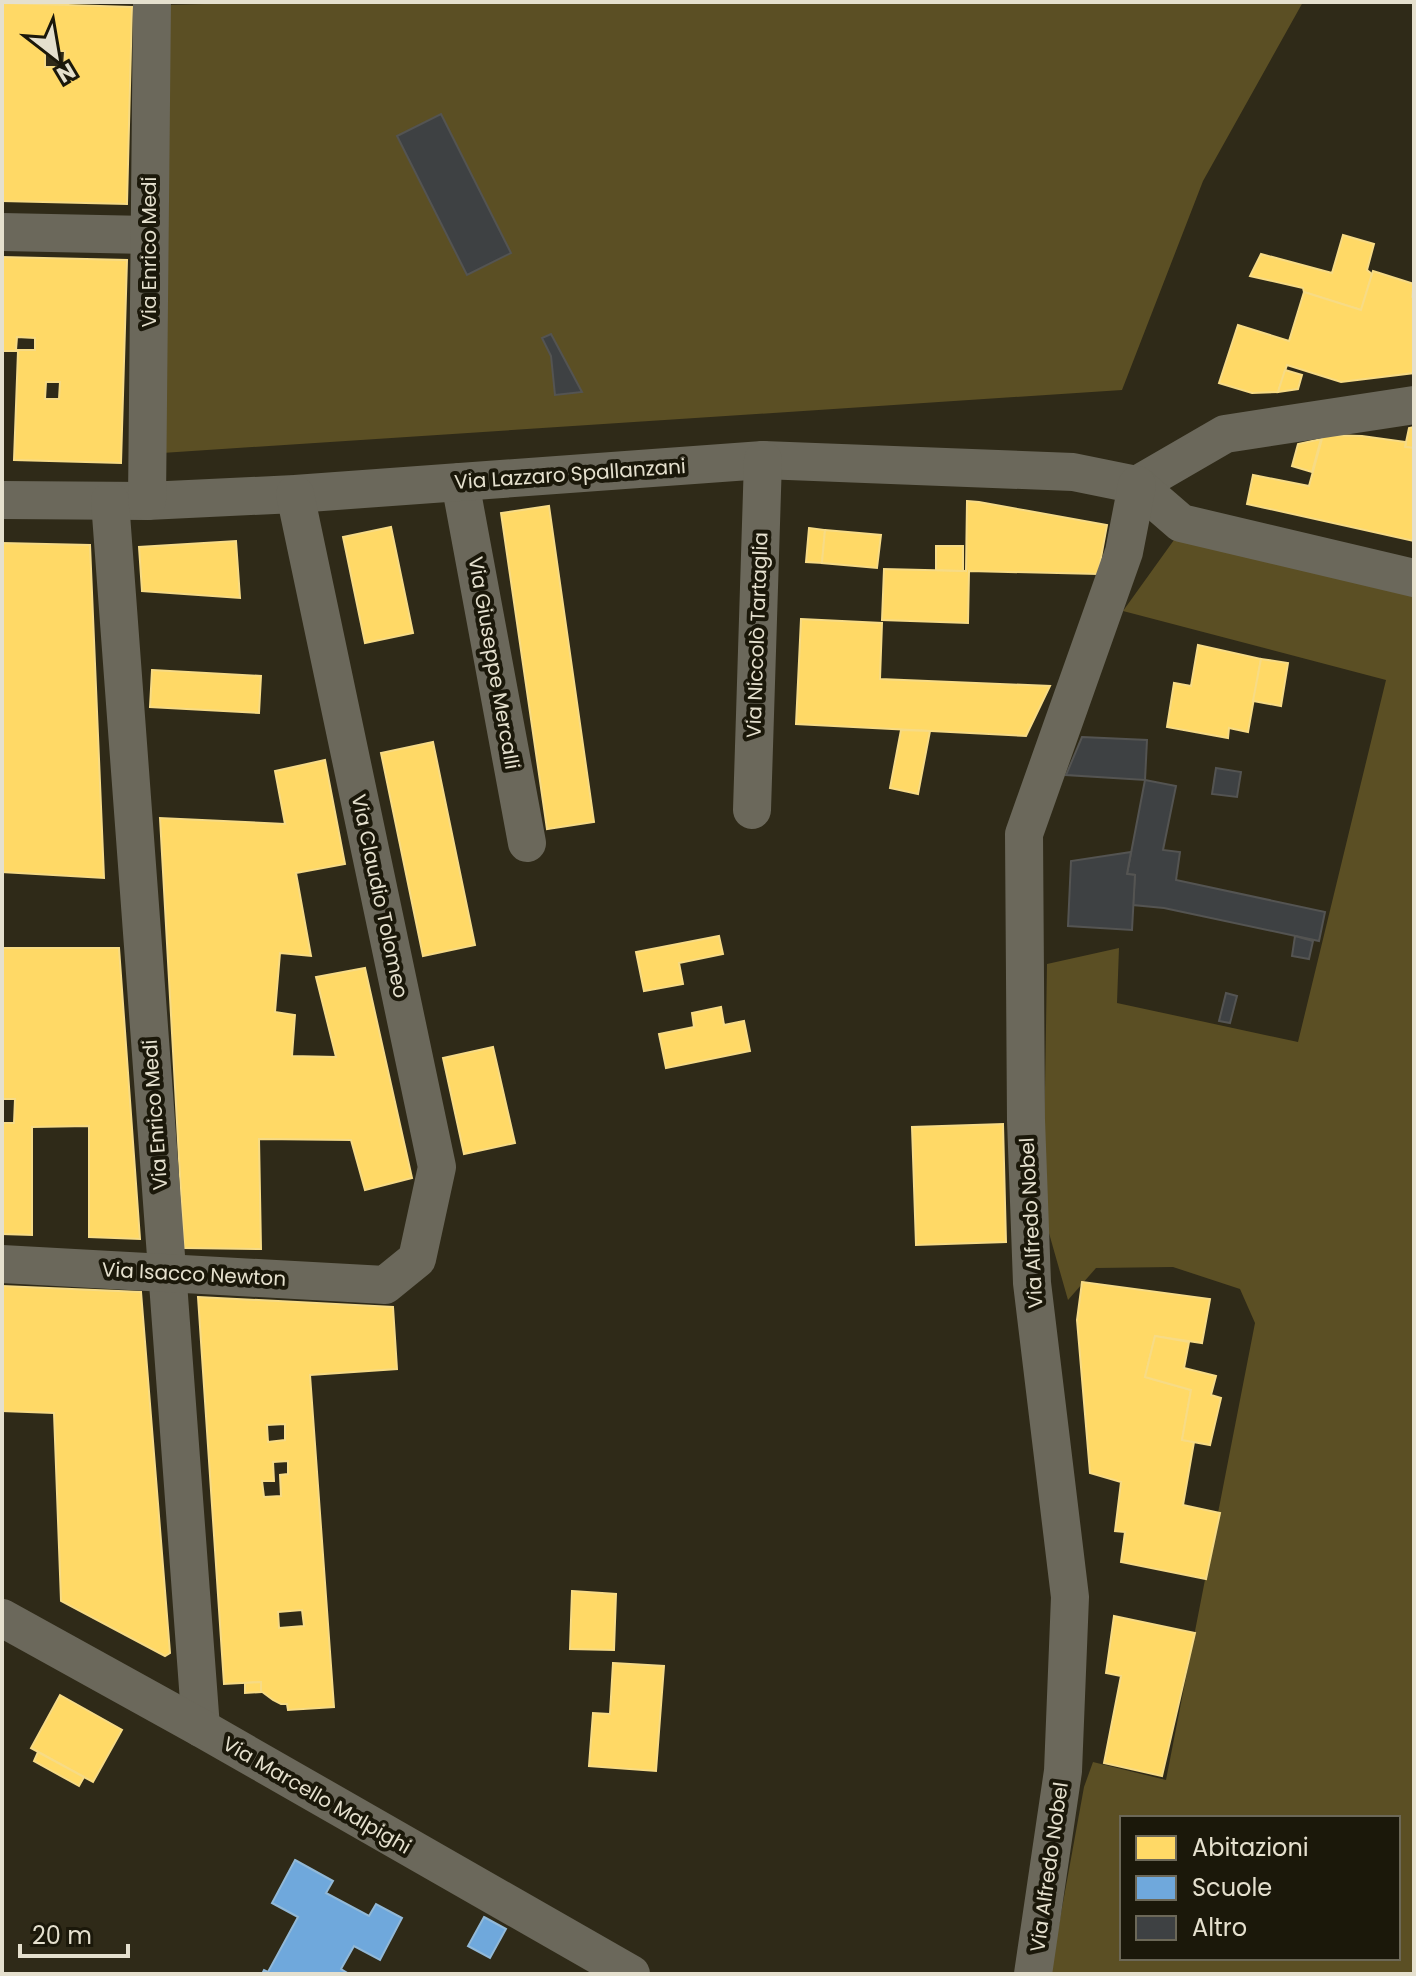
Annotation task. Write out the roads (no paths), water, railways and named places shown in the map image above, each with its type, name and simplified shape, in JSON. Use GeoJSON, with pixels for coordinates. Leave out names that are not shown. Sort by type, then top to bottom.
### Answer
{"type":"FeatureCollection","features":[{"type":"Feature","properties":{"kind":"street","name":"Via Enrico Medi"},"geometry":{"type":"LineString","coordinates":[[147,501],[152,2]]}},
{"type":"Feature","properties":{"kind":"street"},"geometry":{"type":"LineString","coordinates":[[2,232],[149,235]]}},
{"type":"Feature","properties":{"kind":"street"},"geometry":{"type":"LineString","coordinates":[[1414,405],[1225,434],[1137,485],[1181,523],[1414,578]]}},
{"type":"Feature","properties":{"kind":"street","name":"Via Lazzaro Spallanzani"},"geometry":{"type":"LineString","coordinates":[[2,500],[147,501],[295,494],[763,460],[1073,472],[1137,485]]}},
{"type":"Feature","properties":{"kind":"street","name":"Via Niccolò Tartaglia"},"geometry":{"type":"LineString","coordinates":[[752,810],[763,460]]}},
{"type":"Feature","properties":{"kind":"street","name":"Via Giuseppe Mercalli"},"geometry":{"type":"LineString","coordinates":[[460,482],[527,843]]}},
{"type":"Feature","properties":{"kind":"street","name":"Via Alfredo Nobel"},"geometry":{"type":"LineString","coordinates":[[1033,1974],[1063,1771],[1070,1597],[1032,1283],[1026,1120],[1024,834],[1124,552],[1137,485]]}},
{"type":"Feature","properties":{"kind":"street","name":"Via Claudio Tolomeo"},"geometry":{"type":"LineString","coordinates":[[295,494],[437,1167],[417,1259],[385,1285]]}},
{"type":"Feature","properties":{"kind":"street","name":"Via Enrico Medi"},"geometry":{"type":"LineString","coordinates":[[110,501],[201,1728]]}},
{"type":"Feature","properties":{"kind":"street","name":"Via Isacco Newton"},"geometry":{"type":"LineString","coordinates":[[2,1264],[385,1285]]}},
{"type":"Feature","properties":{"kind":"street","name":"Via Marcello Malpighi"},"geometry":{"type":"LineString","coordinates":[[2,1618],[631,1974]]}}]}
